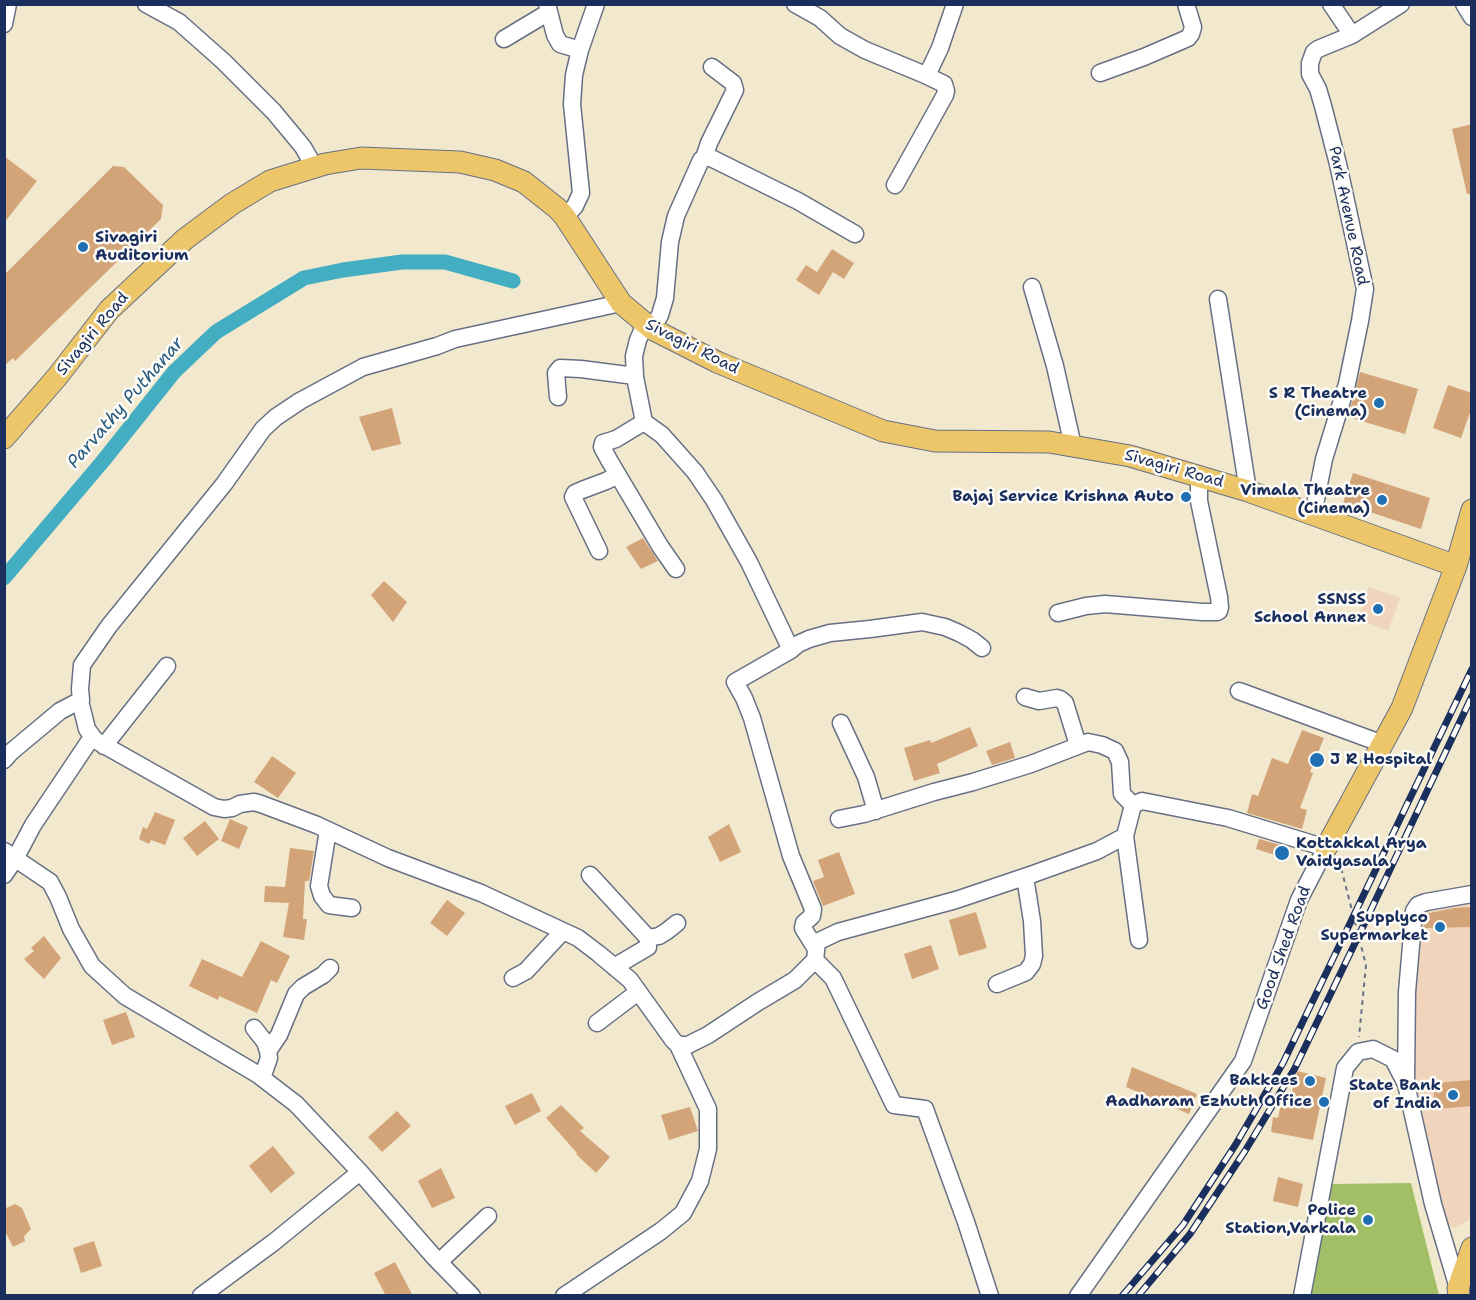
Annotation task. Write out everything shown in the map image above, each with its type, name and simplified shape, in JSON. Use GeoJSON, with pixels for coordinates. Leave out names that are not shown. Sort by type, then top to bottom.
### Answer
{"type":"FeatureCollection","features":[{"type":"Feature","properties":{"kind":"main road","name":"Sivagiri Road"},"geometry":{"type":"LineString","coordinates":[[4,438],[109,310],[185,239],[232,204],[270,181],[325,164],[361,158],[460,162],[495,170],[524,182],[558,209],[621,303],[648,326],[717,362],[883,431],[935,441],[1049,442],[1130,456],[1248,491],[1456,566]]}},
{"type":"Feature","properties":{"kind":"main road","name":"Good Shed Road"},"geometry":{"type":"LineString","coordinates":[[1330,843],[1402,708],[1456,566],[1472,510]]}},
{"type":"Feature","properties":{"kind":"main road"},"geometry":{"type":"LineString","coordinates":[[1459,1292],[1472,1248]]}},
{"type":"Feature","properties":{"kind":"street"},"geometry":{"type":"LineString","coordinates":[[4,24],[8,4]]}},
{"type":"Feature","properties":{"kind":"street"},"geometry":{"type":"LineString","coordinates":[[146,4],[179,22],[223,61],[274,112],[303,147],[315,168]]}},
{"type":"Feature","properties":{"kind":"street"},"geometry":{"type":"LineString","coordinates":[[565,217],[575,206],[581,193],[572,105],[574,75],[596,4]]}},
{"type":"Feature","properties":{"kind":"street"},"geometry":{"type":"LineString","coordinates":[[795,4],[820,18],[840,36],[865,50],[944,84],[946,94],[895,184]]}},
{"type":"Feature","properties":{"kind":"street"},"geometry":{"type":"LineString","coordinates":[[925,75],[940,48],[955,4]]}},
{"type":"Feature","properties":{"kind":"street"},"geometry":{"type":"LineString","coordinates":[[1100,73],[1188,38],[1193,27],[1186,4]]}},
{"type":"Feature","properties":{"kind":"street"},"geometry":{"type":"LineString","coordinates":[[1331,4],[1352,35]]}},
{"type":"Feature","properties":{"kind":"street","name":"Park Avenue Road"},"geometry":{"type":"LineString","coordinates":[[1313,515],[1324,459],[1347,384],[1365,289],[1338,164],[1318,89],[1310,74],[1310,67],[1314,52],[1318,49],[1352,35],[1401,4]]}},
{"type":"Feature","properties":{"kind":"street"},"geometry":{"type":"LineString","coordinates":[[1464,4],[1472,17]]}},
{"type":"Feature","properties":{"kind":"street"},"geometry":{"type":"LineString","coordinates":[[504,39],[548,8],[555,35],[560,44],[580,50]]}},
{"type":"Feature","properties":{"kind":"street"},"geometry":{"type":"LineString","coordinates":[[712,67],[733,83],[735,90],[676,216],[670,242],[665,298],[660,315],[638,340],[634,356],[634,376],[644,422],[662,435],[695,472],[714,500],[748,562],[791,650]]}},
{"type":"Feature","properties":{"kind":"street"},"geometry":{"type":"LineString","coordinates":[[704,158],[711,158],[798,201],[855,234]]}},
{"type":"Feature","properties":{"kind":"street"},"geometry":{"type":"LineString","coordinates":[[1032,287],[1055,366],[1073,446]]}},
{"type":"Feature","properties":{"kind":"street"},"geometry":{"type":"LineString","coordinates":[[1218,299],[1248,491]]}},
{"type":"Feature","properties":{"kind":"street"},"geometry":{"type":"LineString","coordinates":[[574,1293],[683,1213],[700,1181],[708,1149],[708,1109],[678,1045],[630,980],[578,938],[481,893],[388,858],[328,830],[254,802],[228,809],[213,807],[98,742],[87,729],[80,701],[82,664],[109,626],[224,484],[263,429],[276,417],[363,367],[455,339],[621,303]]}},
{"type":"Feature","properties":{"kind":"street"},"geometry":{"type":"LineString","coordinates":[[558,397],[556,373],[560,368],[634,376]]}},
{"type":"Feature","properties":{"kind":"street"},"geometry":{"type":"LineString","coordinates":[[644,422],[616,439],[602,444],[609,460],[676,569]]}},
{"type":"Feature","properties":{"kind":"street"},"geometry":{"type":"LineString","coordinates":[[599,552],[573,497],[575,493],[618,475]]}},
{"type":"Feature","properties":{"kind":"street"},"geometry":{"type":"LineString","coordinates":[[1058,613],[1105,604],[1202,612],[1219,611],[1199,501],[1200,476]]}},
{"type":"Feature","properties":{"kind":"street"},"geometry":{"type":"LineString","coordinates":[[982,648],[959,633],[922,622],[830,633],[798,644],[735,682],[752,718],[791,856],[813,909],[812,916],[802,928],[816,955],[833,978],[894,1105],[925,1109],[990,1296]]}},
{"type":"Feature","properties":{"kind":"street"},"geometry":{"type":"LineString","coordinates":[[4,875],[10,855],[33,825],[98,742],[167,666]]}},
{"type":"Feature","properties":{"kind":"street"},"geometry":{"type":"LineString","coordinates":[[1239,691],[1383,744]]}},
{"type":"Feature","properties":{"kind":"street"},"geometry":{"type":"LineString","coordinates":[[1025,697],[1039,701],[1057,698],[1065,703],[1078,745]]}},
{"type":"Feature","properties":{"kind":"street"},"geometry":{"type":"LineString","coordinates":[[4,760],[60,711],[80,701]]}},
{"type":"Feature","properties":{"kind":"street"},"geometry":{"type":"LineString","coordinates":[[841,723],[866,777],[876,811]]}},
{"type":"Feature","properties":{"kind":"street"},"geometry":{"type":"LineString","coordinates":[[839,819],[876,811],[973,782],[1031,764],[1088,742],[1115,751],[1120,762],[1122,794],[1133,805]]}},
{"type":"Feature","properties":{"kind":"street"},"geometry":{"type":"LineString","coordinates":[[1133,805],[1142,801],[1228,818],[1330,843]]}},
{"type":"Feature","properties":{"kind":"street"},"geometry":{"type":"LineString","coordinates":[[1133,805],[1125,837],[1139,940]]}},
{"type":"Feature","properties":{"kind":"street"},"geometry":{"type":"LineString","coordinates":[[328,830],[319,886],[322,896],[329,905],[352,908]]}},
{"type":"Feature","properties":{"kind":"street"},"geometry":{"type":"LineString","coordinates":[[678,1045],[688,1045],[708,1035],[795,980],[816,955],[817,942],[838,932],[956,900],[1097,851],[1125,837]]}},
{"type":"Feature","properties":{"kind":"street","name":"Good Shed Road"},"geometry":{"type":"LineString","coordinates":[[1078,1296],[1243,1061],[1299,900],[1330,843]]}},
{"type":"Feature","properties":{"kind":"street"},"geometry":{"type":"LineString","coordinates":[[10,855],[50,882],[71,929],[92,966],[125,996],[262,1078],[296,1104],[472,1296]]}},
{"type":"Feature","properties":{"kind":"street"},"geometry":{"type":"LineString","coordinates":[[590,875],[648,938],[648,947],[614,967]]}},
{"type":"Feature","properties":{"kind":"street"},"geometry":{"type":"LineString","coordinates":[[997,984],[1026,972],[1032,964],[1034,956],[1032,921],[1025,877]]}},
{"type":"Feature","properties":{"kind":"street"},"geometry":{"type":"LineString","coordinates":[[1459,1292],[1433,1204],[1406,1084],[1407,992],[1414,911],[1418,905],[1426,902],[1472,894]]}},
{"type":"Feature","properties":{"kind":"street"},"geometry":{"type":"LineString","coordinates":[[648,938],[659,936],[677,923]]}},
{"type":"Feature","properties":{"kind":"street"},"geometry":{"type":"LineString","coordinates":[[513,978],[526,970],[562,931]]}},
{"type":"Feature","properties":{"kind":"street"},"geometry":{"type":"LineString","coordinates":[[268,1051],[279,1035],[296,994],[330,968]]}},
{"type":"Feature","properties":{"kind":"street"},"geometry":{"type":"LineString","coordinates":[[597,1023],[638,992]]}},
{"type":"Feature","properties":{"kind":"street"},"geometry":{"type":"LineString","coordinates":[[254,1028],[265,1042],[268,1051],[269,1058],[262,1078]]}},
{"type":"Feature","properties":{"kind":"street"},"geometry":{"type":"LineString","coordinates":[[1302,1296],[1345,1068],[1358,1052],[1373,1049],[1393,1059],[1406,1084]]}},
{"type":"Feature","properties":{"kind":"street"},"geometry":{"type":"LineString","coordinates":[[201,1296],[274,1242],[360,1172]]}},
{"type":"Feature","properties":{"kind":"street"},"geometry":{"type":"LineString","coordinates":[[439,1262],[488,1216]]}},
{"type":"Feature","properties":{"kind":"path"},"geometry":{"type":"LineString","coordinates":[[1330,843],[1366,965],[1358,1052]]}},
{"type":"Feature","properties":{"kind":"shaded area","name":"SSNSS School Annex"},"geometry":{"type":"Polygon","coordinates":[[[1369,587],[1400,598],[1388,631],[1357,619],[1369,587]]]}},
{"type":"Feature","properties":{"kind":"shaded area"},"geometry":{"type":"Polygon","coordinates":[[[1471,896],[1471,1213],[1469,1220],[1455,1228],[1443,1222],[1416,1116],[1409,1056],[1415,905],[1471,896]]]}},
{"type":"Feature","properties":{"kind":"green space"},"geometry":{"type":"Polygon","coordinates":[[[1411,1183],[1439,1295],[1309,1296],[1332,1184],[1411,1183]]]}},
{"type":"Feature","properties":{"kind":"building"},"geometry":{"type":"Polygon","coordinates":[[[1472,124],[1472,194],[1467,194],[1452,129],[1472,124]]]}},
{"type":"Feature","properties":{"kind":"building"},"geometry":{"type":"Polygon","coordinates":[[[4,156],[37,181],[4,223],[4,156]]]}},
{"type":"Feature","properties":{"kind":"building","name":"Sivagiri Auditorium"},"geometry":{"type":"Polygon","coordinates":[[[113,166],[124,167],[163,205],[161,219],[15,361],[13,358],[4,366],[4,275],[113,166]]]}},
{"type":"Feature","properties":{"kind":"building"},"geometry":{"type":"Polygon","coordinates":[[[832,249],[854,263],[844,279],[833,272],[819,295],[796,280],[806,265],[817,272],[832,249]]]}},
{"type":"Feature","properties":{"kind":"building"},"geometry":{"type":"Polygon","coordinates":[[[1360,372],[1418,389],[1405,434],[1348,417],[1360,372]]]}},
{"type":"Feature","properties":{"kind":"building"},"geometry":{"type":"Polygon","coordinates":[[[1448,385],[1472,393],[1472,407],[1461,438],[1433,428],[1448,385]]]}},
{"type":"Feature","properties":{"kind":"building"},"geometry":{"type":"Polygon","coordinates":[[[392,408],[401,444],[372,451],[359,417],[392,408]]]}},
{"type":"Feature","properties":{"kind":"building"},"geometry":{"type":"Polygon","coordinates":[[[1353,473],[1430,498],[1421,529],[1343,503],[1353,473]]]}},
{"type":"Feature","properties":{"kind":"building"},"geometry":{"type":"Polygon","coordinates":[[[643,538],[658,561],[641,569],[626,547],[643,538]]]}},
{"type":"Feature","properties":{"kind":"building"},"geometry":{"type":"Polygon","coordinates":[[[384,581],[407,602],[393,622],[371,595],[384,581]]]}},
{"type":"Feature","properties":{"kind":"building"},"geometry":{"type":"Polygon","coordinates":[[[970,727],[978,746],[937,764],[940,773],[914,781],[904,748],[930,740],[931,743],[970,727]]]}},
{"type":"Feature","properties":{"kind":"building"},"geometry":{"type":"Polygon","coordinates":[[[1302,730],[1324,738],[1310,772],[1313,773],[1300,808],[1307,810],[1302,829],[1247,813],[1252,794],[1258,796],[1272,758],[1288,764],[1302,730]]]}},
{"type":"Feature","properties":{"kind":"building"},"geometry":{"type":"Polygon","coordinates":[[[1010,742],[1015,758],[992,765],[986,751],[1010,742]]]}},
{"type":"Feature","properties":{"kind":"building"},"geometry":{"type":"Polygon","coordinates":[[[272,756],[296,773],[278,798],[254,782],[272,756]]]}},
{"type":"Feature","properties":{"kind":"building"},"geometry":{"type":"Polygon","coordinates":[[[155,812],[175,820],[165,845],[151,840],[149,844],[139,839],[143,827],[147,829],[155,812]]]}},
{"type":"Feature","properties":{"kind":"building"},"geometry":{"type":"Polygon","coordinates":[[[230,819],[248,827],[239,849],[221,841],[230,819]]]}},
{"type":"Feature","properties":{"kind":"building"},"geometry":{"type":"Polygon","coordinates":[[[205,821],[219,839],[197,856],[183,838],[205,821]]]}},
{"type":"Feature","properties":{"kind":"building"},"geometry":{"type":"Polygon","coordinates":[[[729,824],[741,852],[720,862],[708,837],[729,824]]]}},
{"type":"Feature","properties":{"kind":"building"},"geometry":{"type":"Polygon","coordinates":[[[1259,839],[1288,847],[1284,858],[1256,849],[1259,839]]]}},
{"type":"Feature","properties":{"kind":"building"},"geometry":{"type":"Polygon","coordinates":[[[290,848],[314,851],[309,881],[305,881],[303,919],[307,919],[304,940],[283,937],[289,903],[264,902],[265,886],[285,887],[290,848]]]}},
{"type":"Feature","properties":{"kind":"building"},"geometry":{"type":"Polygon","coordinates":[[[839,852],[855,894],[823,906],[813,881],[824,877],[818,860],[839,852]]]}},
{"type":"Feature","properties":{"kind":"building"},"geometry":{"type":"Polygon","coordinates":[[[447,900],[465,913],[447,936],[430,923],[447,900]]]}},
{"type":"Feature","properties":{"kind":"building"},"geometry":{"type":"Polygon","coordinates":[[[1472,907],[1472,927],[1423,928],[1425,914],[1472,907]]]}},
{"type":"Feature","properties":{"kind":"building"},"geometry":{"type":"Polygon","coordinates":[[[976,912],[987,948],[959,956],[949,920],[976,912]]]}},
{"type":"Feature","properties":{"kind":"building"},"geometry":{"type":"Polygon","coordinates":[[[44,936],[61,958],[44,979],[24,959],[34,951],[31,948],[44,936]]]}},
{"type":"Feature","properties":{"kind":"building"},"geometry":{"type":"Polygon","coordinates":[[[261,941],[290,956],[277,983],[271,980],[257,1013],[219,996],[218,1000],[189,986],[202,959],[242,977],[261,941]]]}},
{"type":"Feature","properties":{"kind":"building"},"geometry":{"type":"Polygon","coordinates":[[[931,945],[939,969],[912,979],[904,954],[931,945]]]}},
{"type":"Feature","properties":{"kind":"building"},"geometry":{"type":"Polygon","coordinates":[[[126,1012],[135,1037],[112,1045],[103,1020],[126,1012]]]}},
{"type":"Feature","properties":{"kind":"building"},"geometry":{"type":"Polygon","coordinates":[[[1132,1067],[1197,1094],[1189,1114],[1126,1087],[1132,1067]]]}},
{"type":"Feature","properties":{"kind":"building"},"geometry":{"type":"Polygon","coordinates":[[[1297,1071],[1326,1078],[1313,1140],[1271,1132],[1273,1117],[1278,1118],[1281,1103],[1289,1104],[1297,1071]]]}},
{"type":"Feature","properties":{"kind":"building","name":"State Bank of India"},"geometry":{"type":"Polygon","coordinates":[[[1472,1080],[1472,1106],[1435,1109],[1433,1083],[1472,1080]]]}},
{"type":"Feature","properties":{"kind":"building"},"geometry":{"type":"Polygon","coordinates":[[[532,1093],[541,1111],[515,1125],[505,1106],[532,1093]]]}},
{"type":"Feature","properties":{"kind":"building"},"geometry":{"type":"Polygon","coordinates":[[[561,1105],[584,1128],[580,1131],[610,1157],[596,1173],[576,1154],[546,1118],[561,1105]]]}},
{"type":"Feature","properties":{"kind":"building"},"geometry":{"type":"Polygon","coordinates":[[[690,1107],[698,1131],[669,1140],[661,1115],[690,1107]]]}},
{"type":"Feature","properties":{"kind":"building"},"geometry":{"type":"Polygon","coordinates":[[[397,1111],[411,1126],[382,1152],[368,1137],[397,1111]]]}},
{"type":"Feature","properties":{"kind":"building"},"geometry":{"type":"Polygon","coordinates":[[[273,1146],[295,1173],[271,1193],[249,1166],[273,1146]]]}},
{"type":"Feature","properties":{"kind":"building"},"geometry":{"type":"Polygon","coordinates":[[[441,1168],[455,1198],[432,1208],[418,1181],[441,1168]]]}},
{"type":"Feature","properties":{"kind":"building"},"geometry":{"type":"Polygon","coordinates":[[[1278,1177],[1303,1184],[1298,1207],[1273,1201],[1278,1177]]]}},
{"type":"Feature","properties":{"kind":"building"},"geometry":{"type":"Polygon","coordinates":[[[15,1204],[22,1208],[31,1229],[24,1236],[25,1241],[13,1247],[4,1229],[4,1209],[15,1204]]]}},
{"type":"Feature","properties":{"kind":"building"},"geometry":{"type":"Polygon","coordinates":[[[94,1241],[102,1266],[81,1273],[73,1248],[94,1241]]]}},
{"type":"Feature","properties":{"kind":"building"},"geometry":{"type":"Polygon","coordinates":[[[395,1262],[413,1296],[386,1296],[374,1273],[395,1262]]]}},
{"type":"Feature","properties":{"kind":"waterway","name":"Parvathy Puthanar"},"geometry":{"type":"LineString","coordinates":[[4,578],[103,461],[174,372],[216,332],[304,278],[402,262],[445,262],[513,281]]}},
{"type":"Feature","properties":{"kind":"railway"},"geometry":{"type":"LineString","coordinates":[[1122,1296],[1183,1225],[1236,1144],[1283,1063],[1472,669]]}},
{"type":"Feature","properties":{"kind":"railway"},"geometry":{"type":"LineString","coordinates":[[1138,1296],[1190,1234],[1245,1151],[1295,1068],[1472,696]]}},
{"type":"Feature","properties":{"kind":"place","name":"Sivagiri Auditorium"},"geometry":{"type":"Point","coordinates":[83,247]}},
{"type":"Feature","properties":{"kind":"place","name":"S R Theatre (Cinema)"},"geometry":{"type":"Point","coordinates":[1379,403]}},
{"type":"Feature","properties":{"kind":"place","name":"Bajaj Service Krishna Auto"},"geometry":{"type":"Point","coordinates":[1186,497]}},
{"type":"Feature","properties":{"kind":"place","name":"Vimala Theatre (Cinema)"},"geometry":{"type":"Point","coordinates":[1382,500]}},
{"type":"Feature","properties":{"kind":"place","name":"SSNSS School Annex"},"geometry":{"type":"Point","coordinates":[1378,609]}},
{"type":"Feature","properties":{"kind":"place","name":"J R Hospital"},"geometry":{"type":"Point","coordinates":[1317,760]}},
{"type":"Feature","properties":{"kind":"place","name":"Kottakkal Arya Vaidyasala"},"geometry":{"type":"Point","coordinates":[1282,853]}},
{"type":"Feature","properties":{"kind":"place","name":"Supplyco Supermarket"},"geometry":{"type":"Point","coordinates":[1440,927]}},
{"type":"Feature","properties":{"kind":"place","name":"Bakkees"},"geometry":{"type":"Point","coordinates":[1310,1081]}},
{"type":"Feature","properties":{"kind":"place","name":"State Bank of India"},"geometry":{"type":"Point","coordinates":[1453,1095]}},
{"type":"Feature","properties":{"kind":"place","name":"Aadharam Ezhuth Office"},"geometry":{"type":"Point","coordinates":[1324,1102]}},
{"type":"Feature","properties":{"kind":"place","name":"Police Station,Varkala"},"geometry":{"type":"Point","coordinates":[1368,1220]}}]}
